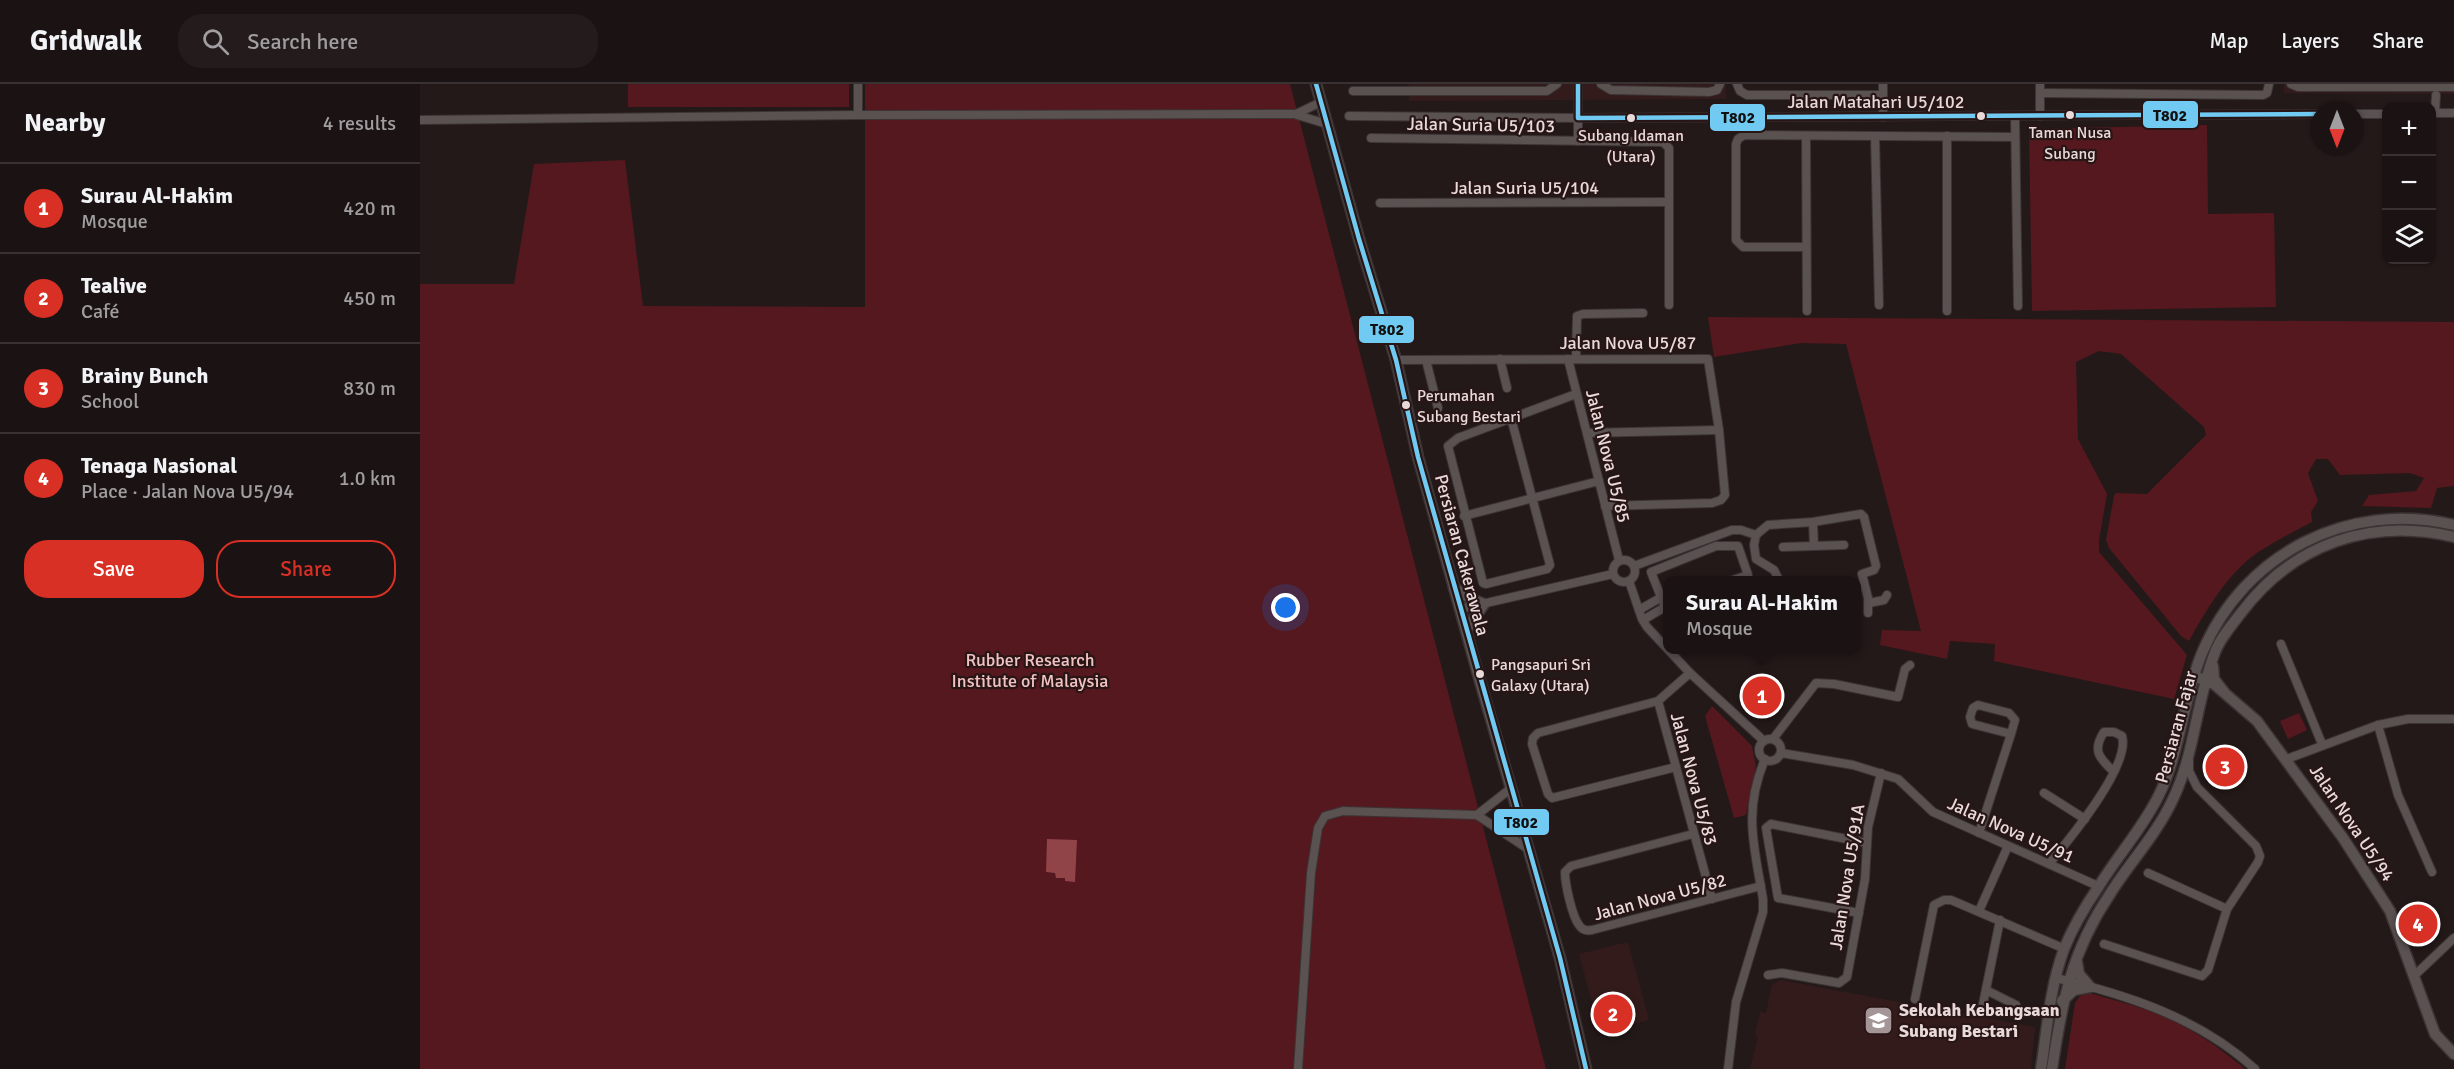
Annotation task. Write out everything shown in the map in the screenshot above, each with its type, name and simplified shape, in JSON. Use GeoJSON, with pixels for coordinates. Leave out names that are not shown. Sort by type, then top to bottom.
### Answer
{"type":"FeatureCollection","features":[{"type":"Feature","properties":{"kind":"main road","name":"Persiaran Cakerawala"},"geometry":{"type":"LineString","coordinates":[[1316,84],[1359,239],[1396,360],[1454,588],[1560,958],[1586,1069]]}},
{"type":"Feature","properties":{"kind":"main road"},"geometry":{"type":"LineString","coordinates":[[2041,1069],[2056,978],[2065,949],[2098,886],[2155,802],[2168,776],[2177,751],[2194,676],[2214,630],[2233,602],[2270,562],[2295,545],[2325,532],[2365,522],[2410,519],[2454,523]]}},
{"type":"Feature","properties":{"kind":"main road","name":"Persiaran Fajar"},"geometry":{"type":"LineString","coordinates":[[2052,1069],[2062,1001],[2077,956],[2098,912],[2174,799],[2189,754],[2213,657],[2229,628],[2262,588],[2291,564],[2317,548],[2343,539],[2389,530],[2431,532],[2454,537]]}},
{"type":"Feature","properties":{"kind":"main road"},"geometry":{"type":"LineString","coordinates":[[1454,588],[1484,604],[1466,630]]}},
{"type":"Feature","properties":{"kind":"main road"},"geometry":{"type":"LineString","coordinates":[[2203,694],[2224,692],[2212,672],[2213,657]]}},
{"type":"Feature","properties":{"kind":"main road","name":"Jalan Nova U5/94"},"geometry":{"type":"LineString","coordinates":[[2194,676],[2206,680],[2224,692],[2257,721],[2287,759],[2374,883],[2390,911],[2435,1034],[2454,1054]]}},
{"type":"Feature","properties":{"kind":"main road"},"geometry":{"type":"LineString","coordinates":[[2062,1001],[2074,990],[2090,987],[2079,974],[2077,956]]}},
{"type":"Feature","properties":{"kind":"street"},"geometry":{"type":"LineString","coordinates":[[858,84],[858,115]]}},
{"type":"Feature","properties":{"kind":"street"},"geometry":{"type":"LineString","coordinates":[[1353,91],[1547,91],[1557,84]]}},
{"type":"Feature","properties":{"kind":"street"},"geometry":{"type":"LineString","coordinates":[[1578,84],[1578,141]]}},
{"type":"Feature","properties":{"kind":"street"},"geometry":{"type":"LineString","coordinates":[[1737,84],[1740,91],[1747,95],[1883,95]]}},
{"type":"Feature","properties":{"kind":"street"},"geometry":{"type":"LineString","coordinates":[[1809,84],[1809,95]]}},
{"type":"Feature","properties":{"kind":"street"},"geometry":{"type":"LineString","coordinates":[[1883,84],[1883,117]]}},
{"type":"Feature","properties":{"kind":"street"},"geometry":{"type":"LineString","coordinates":[[2040,84],[2040,116]]}},
{"type":"Feature","properties":{"kind":"street"},"geometry":{"type":"LineString","coordinates":[[2113,84],[2113,94]]}},
{"type":"Feature","properties":{"kind":"street"},"geometry":{"type":"LineString","coordinates":[[2190,84],[2190,95]]}},
{"type":"Feature","properties":{"kind":"street"},"geometry":{"type":"LineString","coordinates":[[2040,93],[2263,95],[2267,93],[2269,84]]}},
{"type":"Feature","properties":{"kind":"street"},"geometry":{"type":"LineString","coordinates":[[2292,85],[2449,86]]}},
{"type":"Feature","properties":{"kind":"street"},"geometry":{"type":"LineString","coordinates":[[1602,86],[1611,90],[1718,87]]}},
{"type":"Feature","properties":{"kind":"street"},"geometry":{"type":"LineString","coordinates":[[2426,86],[2436,95]]}},
{"type":"Feature","properties":{"kind":"street"},"geometry":{"type":"LineString","coordinates":[[2435,102],[2436,95],[2449,86]]}},
{"type":"Feature","properties":{"kind":"street"},"geometry":{"type":"LineString","coordinates":[[1294,114],[1321,102]]}},
{"type":"Feature","properties":{"kind":"street"},"geometry":{"type":"LineString","coordinates":[[2436,113],[2454,113]]}},
{"type":"Feature","properties":{"kind":"street"},"geometry":{"type":"LineString","coordinates":[[420,120],[858,115],[1294,114],[1327,124]]}},
{"type":"Feature","properties":{"kind":"street","name":"Jalan Matahari U5/102"},"geometry":{"type":"LineString","coordinates":[[1349,116],[1578,118],[2310,114]]}},
{"type":"Feature","properties":{"kind":"street"},"geometry":{"type":"LineString","coordinates":[[2364,114],[2382,114]]}},
{"type":"Feature","properties":{"kind":"street"},"geometry":{"type":"LineString","coordinates":[[2015,116],[2018,306]]}},
{"type":"Feature","properties":{"kind":"street"},"geometry":{"type":"LineString","coordinates":[[1806,247],[1743,247],[1736,240],[1736,144],[1738,139],[1744,135],[2015,136]]}},
{"type":"Feature","properties":{"kind":"street"},"geometry":{"type":"LineString","coordinates":[[1806,136],[1807,311]]}},
{"type":"Feature","properties":{"kind":"street"},"geometry":{"type":"LineString","coordinates":[[1875,136],[1879,305]]}},
{"type":"Feature","properties":{"kind":"street"},"geometry":{"type":"LineString","coordinates":[[1947,136],[1947,312]]}},
{"type":"Feature","properties":{"kind":"street","name":"Jalan Suria U5/103"},"geometry":{"type":"LineString","coordinates":[[1371,138],[1663,142],[1669,148],[1669,202]]}},
{"type":"Feature","properties":{"kind":"street"},"geometry":{"type":"LineString","coordinates":[[1669,202],[1669,305]]}},
{"type":"Feature","properties":{"kind":"street","name":"Jalan Suria U5/104"},"geometry":{"type":"LineString","coordinates":[[1380,203],[1669,202]]}},
{"type":"Feature","properties":{"kind":"street","name":"Jalan Nova U5/85"},"geometry":{"type":"LineString","coordinates":[[1619,560],[1576,394],[1572,359],[1577,316],[1643,313]]}},
{"type":"Feature","properties":{"kind":"street","name":"Jalan Nova U5/87"},"geometry":{"type":"LineString","coordinates":[[1396,360],[1706,358],[1710,363],[1726,489],[1721,500],[1712,503],[1605,506]]}},
{"type":"Feature","properties":{"kind":"street"},"geometry":{"type":"LineString","coordinates":[[1500,359],[1507,388]]}},
{"type":"Feature","properties":{"kind":"street"},"geometry":{"type":"LineString","coordinates":[[1426,360],[1438,408]]}},
{"type":"Feature","properties":{"kind":"street"},"geometry":{"type":"LineString","coordinates":[[1511,418],[1549,568],[1490,585],[1483,583],[1464,516],[1448,446],[1458,438],[1511,418],[1576,394]]}},
{"type":"Feature","properties":{"kind":"street"},"geometry":{"type":"LineString","coordinates":[[1587,433],[1719,430]]}},
{"type":"Feature","properties":{"kind":"street"},"geometry":{"type":"LineString","coordinates":[[1464,516],[1599,482]]}},
{"type":"Feature","properties":{"kind":"street"},"geometry":{"type":"LineString","coordinates":[[1777,576],[1774,570],[1756,560],[1754,545],[1756,535],[1773,524],[1813,522],[1856,513],[1864,517],[1876,566],[1874,570],[1861,576]]}},
{"type":"Feature","properties":{"kind":"street"},"geometry":{"type":"LineString","coordinates":[[1813,522],[1814,546]]}},
{"type":"Feature","properties":{"kind":"street"},"geometry":{"type":"LineString","coordinates":[[1634,566],[1732,530],[1741,530],[1756,535]]}},
{"type":"Feature","properties":{"kind":"street"},"geometry":{"type":"LineString","coordinates":[[1783,547],[1844,545]]}},
{"type":"Feature","properties":{"kind":"street"},"geometry":{"type":"LineString","coordinates":[[1663,602],[1651,572],[1716,546],[1738,546],[1748,575],[1745,576]]}},
{"type":"Feature","properties":{"kind":"street"},"geometry":{"type":"LineString","coordinates":[[1626,559],[1634,566],[1634,576],[1629,581],[1621,582],[1613,574],[1612,567],[1619,560],[1626,559]]}},
{"type":"Feature","properties":{"kind":"street"},"geometry":{"type":"LineString","coordinates":[[1460,609],[1613,574]]}},
{"type":"Feature","properties":{"kind":"street"},"geometry":{"type":"LineString","coordinates":[[1629,581],[1643,620],[1663,643]]}},
{"type":"Feature","properties":{"kind":"street"},"geometry":{"type":"LineString","coordinates":[[1861,585],[1869,603],[1868,613]]}},
{"type":"Feature","properties":{"kind":"street"},"geometry":{"type":"LineString","coordinates":[[1869,603],[1881,602],[1887,595]]}},
{"type":"Feature","properties":{"kind":"street"},"geometry":{"type":"LineString","coordinates":[[1639,610],[1660,598]]}},
{"type":"Feature","properties":{"kind":"street"},"geometry":{"type":"LineString","coordinates":[[1643,620],[1663,608]]}},
{"type":"Feature","properties":{"kind":"street"},"geometry":{"type":"LineString","coordinates":[[2281,644],[2322,744]]}},
{"type":"Feature","properties":{"kind":"street"},"geometry":{"type":"LineString","coordinates":[[1673,654],[1690,673],[1764,741]]}},
{"type":"Feature","properties":{"kind":"street"},"geometry":{"type":"LineString","coordinates":[[1764,741],[1773,739],[1816,683],[1834,684],[1898,697],[1905,669],[1910,665]]}},
{"type":"Feature","properties":{"kind":"street"},"geometry":{"type":"LineString","coordinates":[[1676,767],[1552,798],[1548,794],[1532,744],[1533,738],[1538,733],[1658,701],[1690,673]]}},
{"type":"Feature","properties":{"kind":"street","name":"Jalan Nova U5/83"},"geometry":{"type":"LineString","coordinates":[[1658,701],[1712,899]]}},
{"type":"Feature","properties":{"kind":"street"},"geometry":{"type":"LineString","coordinates":[[1979,833],[2011,734],[2015,720],[2012,715],[1977,705],[1973,708],[1970,717],[1972,724],[2011,734]]}},
{"type":"Feature","properties":{"kind":"street"},"geometry":{"type":"LineString","coordinates":[[2287,759],[2322,744],[2378,725],[2408,720],[2454,719]]}},
{"type":"Feature","properties":{"kind":"street"},"geometry":{"type":"LineString","coordinates":[[2378,725],[2398,795],[2432,872]]}},
{"type":"Feature","properties":{"kind":"street"},"geometry":{"type":"LineString","coordinates":[[2049,864],[2104,792],[2113,771],[2124,744],[2122,736],[2114,732],[2104,732],[2098,741],[2100,759],[2113,771]]}},
{"type":"Feature","properties":{"kind":"street"},"geometry":{"type":"LineString","coordinates":[[1765,759],[1775,760],[1781,753],[1779,743],[1773,739]]}},
{"type":"Feature","properties":{"kind":"street"},"geometry":{"type":"LineString","coordinates":[[1728,1069],[1736,1002],[1763,912],[1750,818],[1754,792],[1765,759],[1760,749],[1764,741]]}},
{"type":"Feature","properties":{"kind":"street","name":"Jalan Nova U5/91"},"geometry":{"type":"LineString","coordinates":[[1781,753],[1853,765],[1898,779],[1933,812],[2098,886]]}},
{"type":"Feature","properties":{"kind":"street"},"geometry":{"type":"LineString","coordinates":[[2104,944],[2134,952],[2198,977],[2206,974],[2227,909],[2260,856],[2256,846],[2197,788],[2189,771],[2189,754]]}},
{"type":"Feature","properties":{"kind":"street","name":"Jalan Nova U5/91A"},"geometry":{"type":"LineString","coordinates":[[1768,975],[1782,973],[1842,982],[1847,977],[1865,879],[1872,807],[1881,773]]}},
{"type":"Feature","properties":{"kind":"street"},"geometry":{"type":"LineString","coordinates":[[2174,799],[2186,785],[2197,788]]}},
{"type":"Feature","properties":{"kind":"street"},"geometry":{"type":"LineString","coordinates":[[1477,815],[1510,789]]}},
{"type":"Feature","properties":{"kind":"street"},"geometry":{"type":"LineString","coordinates":[[2044,793],[2085,819]]}},
{"type":"Feature","properties":{"kind":"street"},"geometry":{"type":"LineString","coordinates":[[1298,1069],[1311,873],[1321,821],[1332,812],[1343,811],[1477,815],[1528,849]]}},
{"type":"Feature","properties":{"kind":"street"},"geometry":{"type":"LineString","coordinates":[[1859,914],[1778,898],[1766,832],[1767,826],[1772,824],[1867,843]]}},
{"type":"Feature","properties":{"kind":"street","name":"Jalan Nova U5/82"},"geometry":{"type":"LineString","coordinates":[[1693,834],[1571,866],[1565,872],[1565,881],[1578,925],[1588,931],[1761,886]]}},
{"type":"Feature","properties":{"kind":"street"},"geometry":{"type":"LineString","coordinates":[[1979,911],[2008,846]]}},
{"type":"Feature","properties":{"kind":"street"},"geometry":{"type":"LineString","coordinates":[[2148,873],[2227,909]]}},
{"type":"Feature","properties":{"kind":"street"},"geometry":{"type":"LineString","coordinates":[[1915,999],[1934,904],[1944,900],[1951,900],[1979,911],[2065,949]]}},
{"type":"Feature","properties":{"kind":"street"},"geometry":{"type":"LineString","coordinates":[[1982,1009],[2000,920]]}},
{"type":"Feature","properties":{"kind":"street"},"geometry":{"type":"LineString","coordinates":[[2415,975],[2454,938]]}},
{"type":"Feature","properties":{"kind":"street"},"geometry":{"type":"LineString","coordinates":[[2056,978],[2145,1003],[2193,1025],[2220,1041],[2255,1069]]}},
{"type":"Feature","properties":{"kind":"street"},"geometry":{"type":"LineString","coordinates":[[1986,990],[2016,1005]]}},
{"type":"Feature","properties":{"kind":"shaded area"},"geometry":{"type":"Polygon","coordinates":[[[1409,84],[1726,84],[1726,99],[1409,101],[1409,84]]]}},
{"type":"Feature","properties":{"kind":"shaded area"},"geometry":{"type":"Polygon","coordinates":[[[2284,84],[2454,84],[2454,94],[2284,93],[2284,84]]]}},
{"type":"Feature","properties":{"kind":"shaded area"},"geometry":{"type":"Polygon","coordinates":[[[1047,839],[1077,840],[1075,882],[1065,881],[1065,878],[1056,878],[1055,873],[1046,872],[1047,839]]]}},
{"type":"Feature","properties":{"kind":"shaded area"},"geometry":{"type":"Polygon","coordinates":[[[1628,942],[1649,1020],[1600,1033],[1579,954],[1628,942]]]}},
{"type":"Feature","properties":{"kind":"shaded area","name":"Sekolah Kebangsaan Subang Bestari"},"geometry":{"type":"Polygon","coordinates":[[[1780,980],[2035,1027],[2031,1069],[1750,1069],[1758,1037],[1755,1036],[1760,1012],[1766,1013],[1772,985],[1780,980]]]}},
{"type":"Feature","properties":{"kind":"green space"},"geometry":{"type":"Polygon","coordinates":[[[628,84],[849,84],[849,107],[628,107],[628,84]]]}},
{"type":"Feature","properties":{"kind":"green space","name":"Rubber Research Institute of Malaysia"},"geometry":{"type":"Polygon","coordinates":[[[865,84],[1290,84],[1546,1069],[420,1069],[420,284],[514,284],[534,164],[625,160],[643,306],[865,307],[865,84]]]}},
{"type":"Feature","properties":{"kind":"green space"},"geometry":{"type":"Polygon","coordinates":[[[2207,125],[2208,214],[2274,213],[2276,307],[2032,311],[2029,129],[2207,125]]]}},
{"type":"Feature","properties":{"kind":"green space"},"geometry":{"type":"Polygon","coordinates":[[[1708,317],[2454,322],[2454,486],[2437,488],[2431,508],[2362,506],[2369,495],[2416,491],[2424,478],[2410,473],[2340,475],[2328,459],[2316,459],[2308,473],[2318,501],[2311,512],[2312,522],[2260,551],[2238,569],[2211,604],[2189,641],[2181,636],[2109,548],[2106,540],[2116,493],[2147,494],[2206,435],[2204,427],[2121,354],[2099,351],[2076,362],[2078,439],[2107,494],[2099,552],[2187,655],[2174,699],[1994,661],[1995,644],[1950,641],[1947,659],[1880,645],[1882,630],[1921,631],[1846,344],[1801,343],[1714,357],[1708,317]]]}},
{"type":"Feature","properties":{"kind":"green space"},"geometry":{"type":"Polygon","coordinates":[[[1712,706],[1752,746],[1756,767],[1746,815],[1734,818],[1705,716],[1712,706]]]}},
{"type":"Feature","properties":{"kind":"green space"},"geometry":{"type":"Polygon","coordinates":[[[2299,713],[2307,730],[2288,739],[2280,721],[2299,713]]]}},
{"type":"Feature","properties":{"kind":"green space"},"geometry":{"type":"Polygon","coordinates":[[[2090,993],[2169,1019],[2214,1045],[2245,1069],[2065,1069],[2075,1003],[2080,996],[2090,993]]]}},
{"type":"Feature","properties":{"kind":"transit line","name":"T802"},"geometry":{"type":"LineString","coordinates":[[1316,84],[1359,239],[1396,360],[1418,457],[1560,958],[1586,1069]]}},
{"type":"Feature","properties":{"kind":"transit line","name":"T802"},"geometry":{"type":"LineString","coordinates":[[1578,84],[1578,118],[2310,114]]}},
{"type":"Feature","properties":{"kind":"place","name":"Taman Nusa Subang"},"geometry":{"type":"Point","coordinates":[2070,115]}},
{"type":"Feature","properties":{"kind":"place","name":"Subang Idaman (Utara)"},"geometry":{"type":"Point","coordinates":[1631,118]}},
{"type":"Feature","properties":{"kind":"place","name":"Perumahan Subang Bestari"},"geometry":{"type":"Point","coordinates":[1406,405]}},
{"type":"Feature","properties":{"kind":"place","name":"Pangsapuri Sri Galaxy (Utara)"},"geometry":{"type":"Point","coordinates":[1480,674]}},
{"type":"Feature","properties":{"kind":"place","name":"Surau Al-Hakim"},"geometry":{"type":"Point","coordinates":[1762,696]}},
{"type":"Feature","properties":{"kind":"place","name":"Brainy Bunch"},"geometry":{"type":"Point","coordinates":[2225,767]}},
{"type":"Feature","properties":{"kind":"place","name":"Tenaga Nasional"},"geometry":{"type":"Point","coordinates":[2418,924]}},
{"type":"Feature","properties":{"kind":"place","name":"Tealive"},"geometry":{"type":"Point","coordinates":[1613,1014]}},
{"type":"Feature","properties":{"kind":"place","name":"Sekolah Kebangsaan Subang Bestari"},"geometry":{"type":"Point","coordinates":[1878,1020]}}]}
